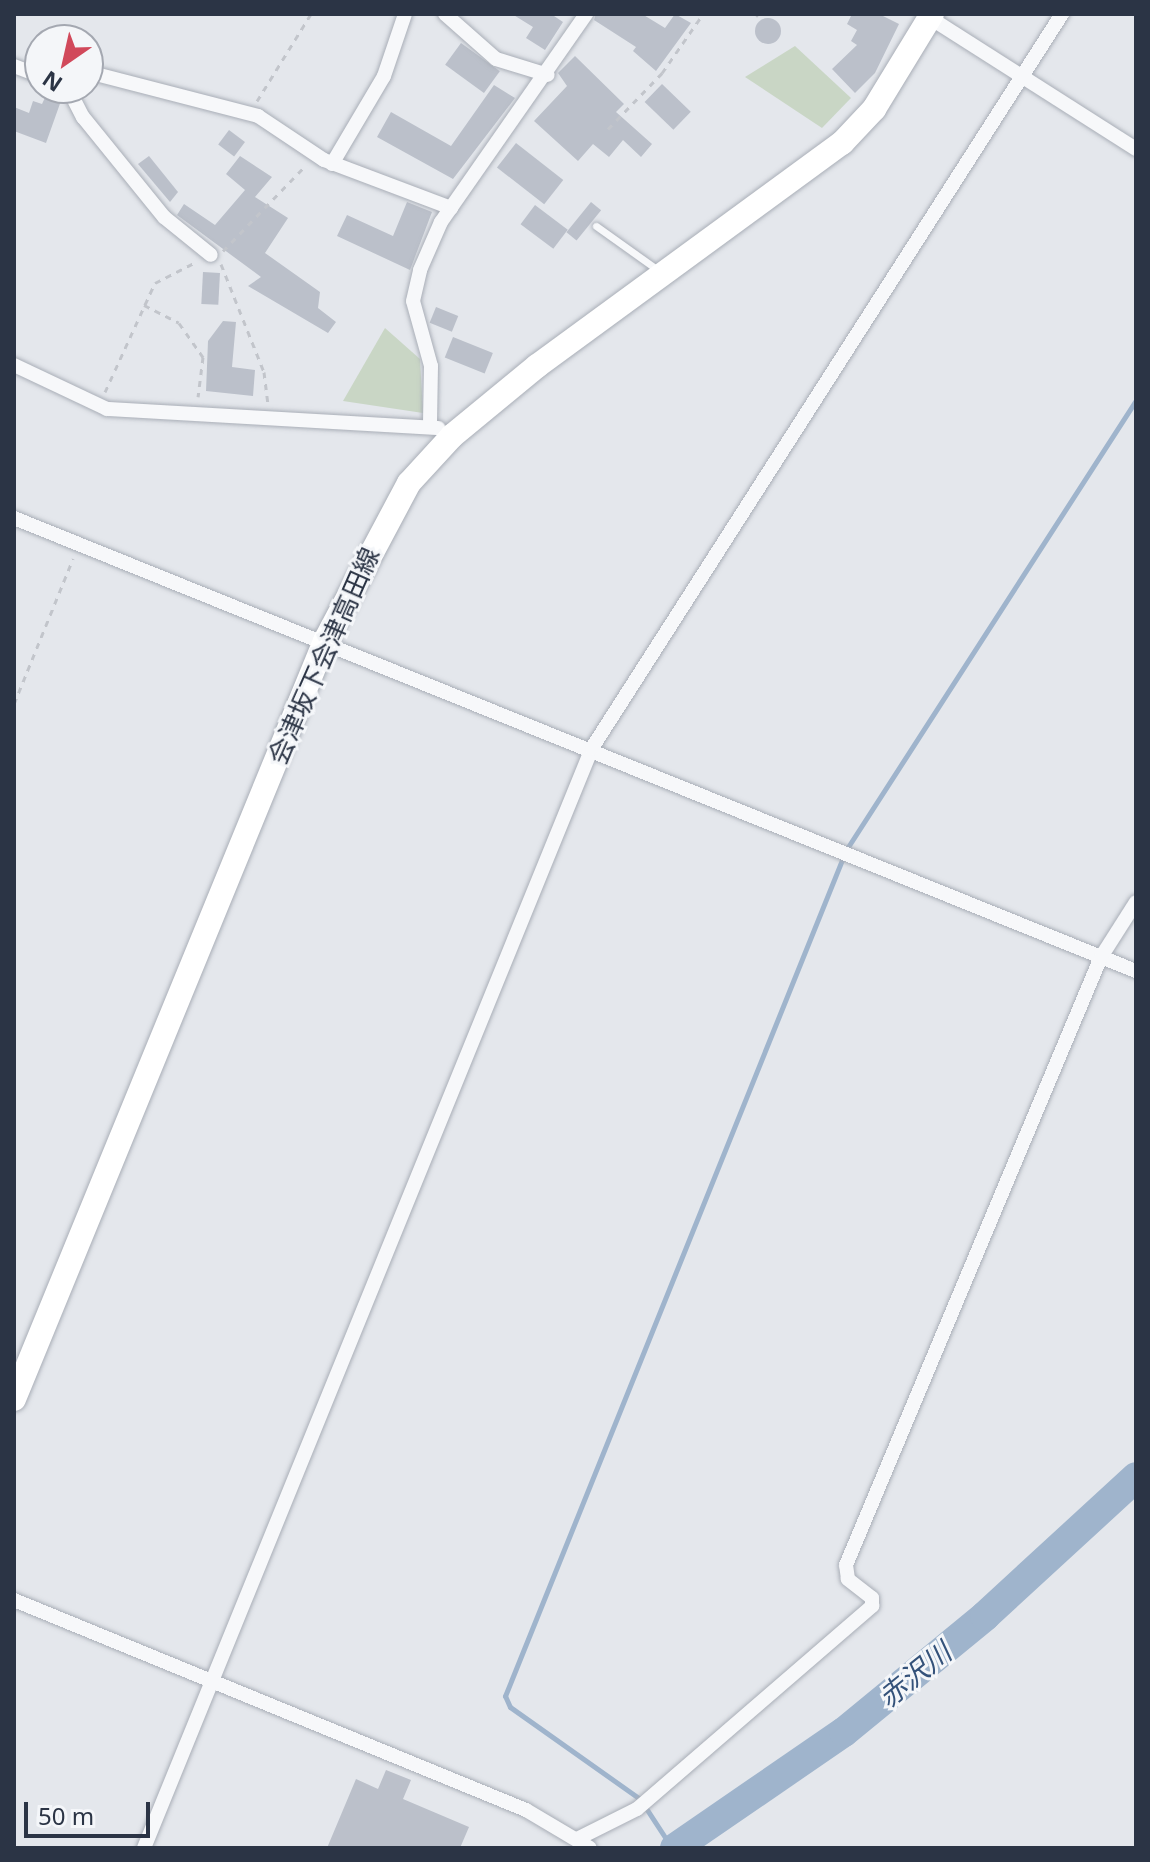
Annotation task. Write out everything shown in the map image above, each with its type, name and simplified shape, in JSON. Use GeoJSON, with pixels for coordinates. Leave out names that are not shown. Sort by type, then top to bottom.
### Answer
{"type":"FeatureCollection","features":[{"type":"Feature","properties":{"kind":"main road","name":"会津坂下会津高田線"},"geometry":{"type":"LineString","coordinates":[[14,1399],[325,641],[409,483],[452,436],[537,366],[666,276],[842,143],[874,109],[929,15]]}},
{"type":"Feature","properties":{"kind":"street"},"geometry":{"type":"LineString","coordinates":[[326,161],[384,76],[405,14]]}},
{"type":"Feature","properties":{"kind":"street"},"geometry":{"type":"LineString","coordinates":[[445,14],[496,59],[548,75]]}},
{"type":"Feature","properties":{"kind":"street"},"geometry":{"type":"LineString","coordinates":[[430,423],[431,366],[413,301],[420,270],[451,208],[548,75],[586,14]]}},
{"type":"Feature","properties":{"kind":"street"},"geometry":{"type":"LineString","coordinates":[[144,1848],[208,1679],[592,748],[1062,14]]}},
{"type":"Feature","properties":{"kind":"street"},"geometry":{"type":"LineString","coordinates":[[929,15],[1136,149]]}},
{"type":"Feature","properties":{"kind":"street"},"geometry":{"type":"LineString","coordinates":[[104,76],[258,116],[326,161],[451,208]]}},
{"type":"Feature","properties":{"kind":"street"},"geometry":{"type":"LineString","coordinates":[[80,104],[164,217],[211,255]]}},
{"type":"Feature","properties":{"kind":"street"},"geometry":{"type":"LineString","coordinates":[[14,365],[98,406],[430,423],[452,436]]}},
{"type":"Feature","properties":{"kind":"street"},"geometry":{"type":"LineString","coordinates":[[14,518],[592,748],[1136,971]]}},
{"type":"Feature","properties":{"kind":"street"},"geometry":{"type":"LineString","coordinates":[[14,1600],[526,1810],[583,1843],[637,1809],[872,1606],[872,1598],[848,1579],[846,1565],[1101,957],[1136,902]]}},
{"type":"Feature","properties":{"kind":"lane"},"geometry":{"type":"LineString","coordinates":[[596,226],[666,276]]}},
{"type":"Feature","properties":{"kind":"path"},"geometry":{"type":"LineString","coordinates":[[258,116],[261,90],[311,14]]}},
{"type":"Feature","properties":{"kind":"path"},"geometry":{"type":"LineString","coordinates":[[608,129],[662,73],[703,14]]}},
{"type":"Feature","properties":{"kind":"path"},"geometry":{"type":"LineString","coordinates":[[268,416],[264,372],[217,254],[233,245],[292,174],[326,161]]}},
{"type":"Feature","properties":{"kind":"path"},"geometry":{"type":"LineString","coordinates":[[98,406],[158,280],[211,255]]}},
{"type":"Feature","properties":{"kind":"path"},"geometry":{"type":"LineString","coordinates":[[144,305],[169,315],[203,357],[195,413]]}},
{"type":"Feature","properties":{"kind":"path"},"geometry":{"type":"LineString","coordinates":[[14,704],[79,545]]}},
{"type":"Feature","properties":{"kind":"green space"},"geometry":{"type":"Polygon","coordinates":[[[795,46],[851,98],[822,128],[745,77],[795,46]]]}},
{"type":"Feature","properties":{"kind":"green space"},"geometry":{"type":"Polygon","coordinates":[[[385,328],[420,359],[423,413],[343,401],[385,328]]]}},
{"type":"Feature","properties":{"kind":"building"},"geometry":{"type":"Polygon","coordinates":[[[512,14],[551,14],[563,22],[545,50],[526,38],[533,27],[512,14]]]}},
{"type":"Feature","properties":{"kind":"building"},"geometry":{"type":"Polygon","coordinates":[[[596,14],[642,14],[665,28],[675,14],[691,23],[656,71],[633,51],[636,47],[594,20],[596,14]]]}},
{"type":"Feature","properties":{"kind":"building"},"geometry":{"type":"Polygon","coordinates":[[[852,14],[879,14],[899,24],[875,73],[855,93],[832,69],[857,45],[851,41],[857,30],[847,24],[852,14]]]}},
{"type":"Feature","properties":{"kind":"building"},"geometry":{"type":"Polygon","coordinates":[[[768,18],[777,22],[781,31],[777,40],[768,44],[759,40],[755,31],[759,22],[768,18]]]}},
{"type":"Feature","properties":{"kind":"building"},"geometry":{"type":"Polygon","coordinates":[[[461,43],[500,71],[484,93],[445,65],[461,43]]]}},
{"type":"Feature","properties":{"kind":"building"},"geometry":{"type":"Polygon","coordinates":[[[575,56],[624,104],[616,112],[652,144],[641,157],[623,140],[609,157],[593,144],[578,161],[534,121],[567,86],[558,73],[575,56]]]}},
{"type":"Feature","properties":{"kind":"building"},"geometry":{"type":"Polygon","coordinates":[[[662,84],[691,112],[673,130],[645,102],[662,84]]]}},
{"type":"Feature","properties":{"kind":"building"},"geometry":{"type":"Polygon","coordinates":[[[494,85],[515,98],[453,179],[377,137],[391,112],[451,146],[494,85]]]}},
{"type":"Feature","properties":{"kind":"building"},"geometry":{"type":"Polygon","coordinates":[[[32,104],[60,104],[46,143],[14,131],[14,107],[29,113],[32,104]]]}},
{"type":"Feature","properties":{"kind":"building"},"geometry":{"type":"Polygon","coordinates":[[[229,130],[245,142],[234,156],[218,144],[229,130]]]}},
{"type":"Feature","properties":{"kind":"building"},"geometry":{"type":"Polygon","coordinates":[[[516,143],[563,180],[544,204],[497,167],[516,143]]]}},
{"type":"Feature","properties":{"kind":"building"},"geometry":{"type":"Polygon","coordinates":[[[149,156],[178,192],[170,202],[138,164],[149,156]]]}},
{"type":"Feature","properties":{"kind":"building"},"geometry":{"type":"Polygon","coordinates":[[[240,156],[272,177],[255,197],[288,218],[265,253],[320,292],[318,308],[336,322],[328,333],[248,286],[261,277],[177,215],[184,204],[215,225],[245,190],[226,174],[240,156]]]}},
{"type":"Feature","properties":{"kind":"building"},"geometry":{"type":"Polygon","coordinates":[[[407,202],[432,212],[410,270],[337,236],[347,215],[393,236],[407,202]]]}},
{"type":"Feature","properties":{"kind":"building"},"geometry":{"type":"Polygon","coordinates":[[[591,202],[601,210],[577,240],[566,232],[591,202]]]}},
{"type":"Feature","properties":{"kind":"building"},"geometry":{"type":"Polygon","coordinates":[[[535,205],[568,230],[553,249],[521,224],[535,205]]]}},
{"type":"Feature","properties":{"kind":"building"},"geometry":{"type":"Polygon","coordinates":[[[203,272],[220,273],[218,305],[201,304],[203,272]]]}},
{"type":"Feature","properties":{"kind":"building"},"geometry":{"type":"Polygon","coordinates":[[[436,307],[458,316],[452,332],[430,323],[436,307]]]}},
{"type":"Feature","properties":{"kind":"building"},"geometry":{"type":"Polygon","coordinates":[[[223,321],[236,322],[232,367],[255,370],[253,396],[206,391],[208,341],[223,321]]]}},
{"type":"Feature","properties":{"kind":"building"},"geometry":{"type":"Polygon","coordinates":[[[453,337],[493,353],[485,374],[445,357],[453,337]]]}},
{"type":"Feature","properties":{"kind":"building"},"geometry":{"type":"Polygon","coordinates":[[[386,1770],[411,1780],[403,1799],[469,1827],[460,1848],[327,1848],[356,1779],[378,1789],[386,1770]]]}},
{"type":"Feature","properties":{"kind":"waterway"},"geometry":{"type":"LineString","coordinates":[[672,1848],[640,1799],[510,1707],[505,1696],[846,850],[1136,400]]}},
{"type":"Feature","properties":{"kind":"waterway","name":"赤沢川"},"geometry":{"type":"LineString","coordinates":[[675,1848],[844,1732],[985,1616],[1136,1477]]}}]}
